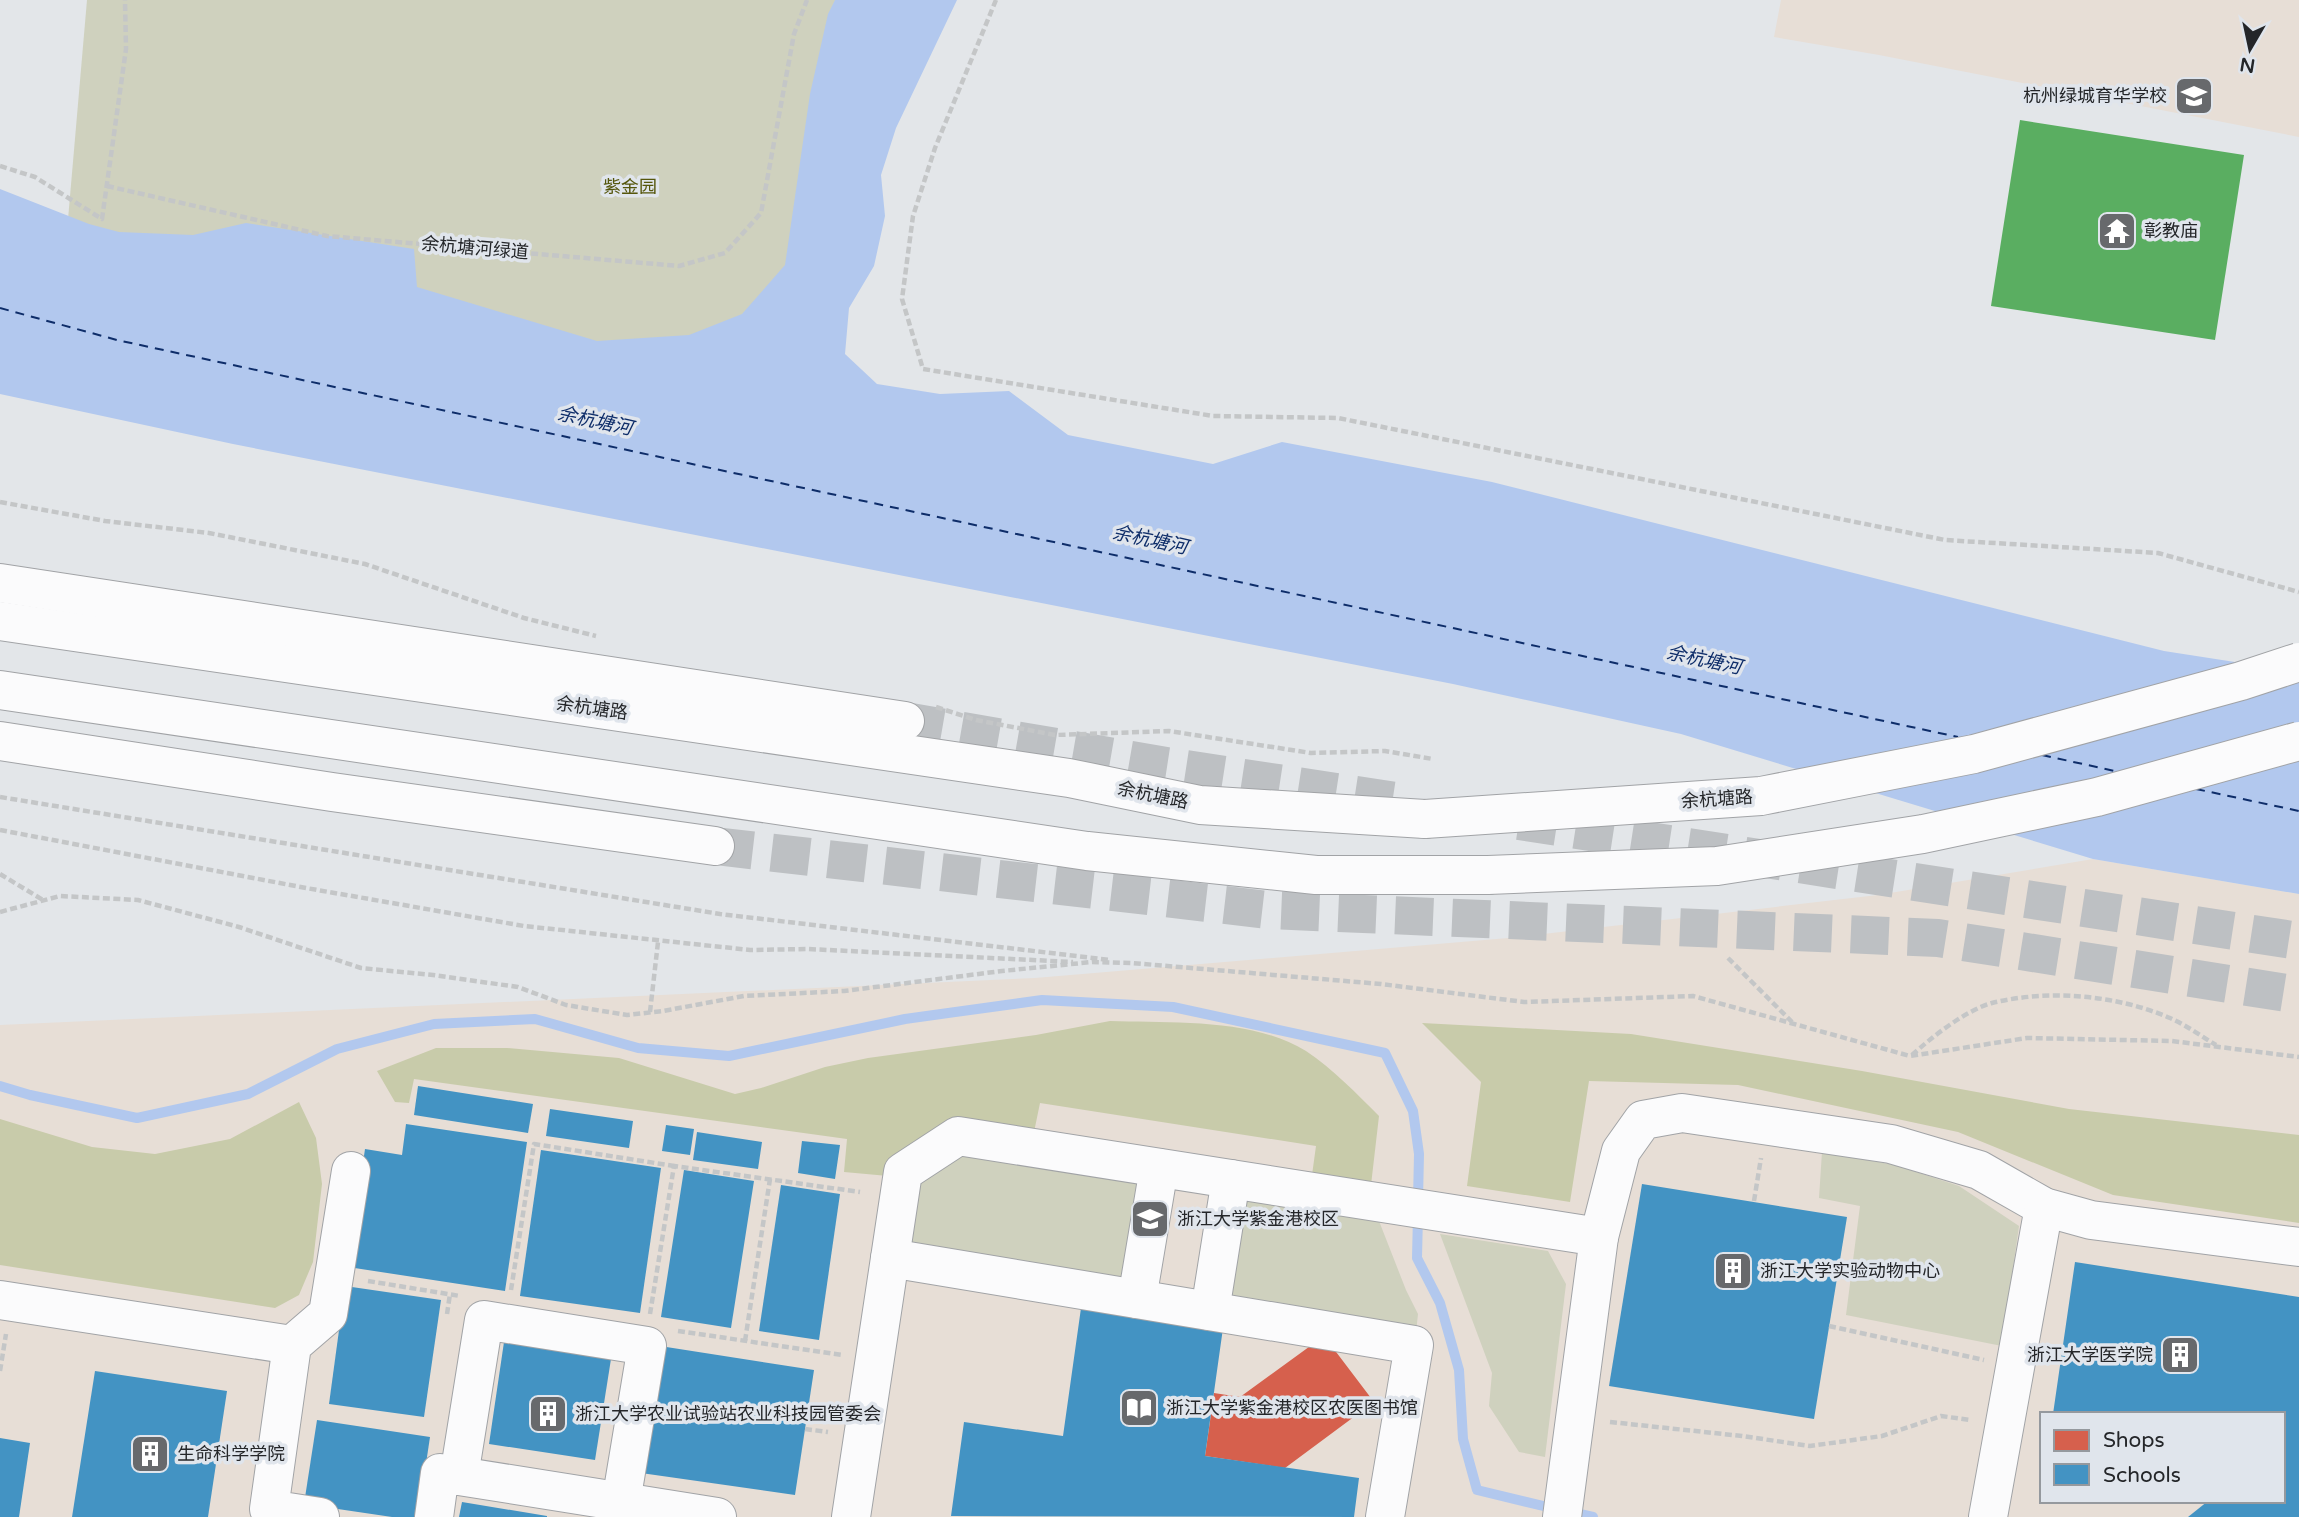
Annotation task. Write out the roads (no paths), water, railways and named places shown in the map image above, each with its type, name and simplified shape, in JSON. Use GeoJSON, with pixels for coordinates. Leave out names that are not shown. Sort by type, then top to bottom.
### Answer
{"type":"FeatureCollection","features":[{"type":"Feature","properties":{"kind":"main road"},"geometry":{"type":"LineString","coordinates":[[0,583],[917,712]]}},
{"type":"Feature","properties":{"kind":"main road","name":"余杭塘路"},"geometry":{"type":"LineString","coordinates":[[0,621],[1069,778],[1200,805],[1425,819],[1761,796],[1974,754],[2241,681],[2299,662]]}},
{"type":"Feature","properties":{"kind":"main road"},"geometry":{"type":"LineString","coordinates":[[0,690],[1087,851],[1316,876],[1488,875],[1717,866],[1923,834],[2097,797],[2299,741]]}},
{"type":"Feature","properties":{"kind":"main road"},"geometry":{"type":"LineString","coordinates":[[0,741],[332,792],[715,846]]}},
{"type":"Feature","properties":{"kind":"main road"},"geometry":{"type":"LineString","coordinates":[[1562,1517],[1599,1237],[1621,1151],[1643,1120],[1682,1113],[1891,1144],[1979,1170],[2044,1207],[2091,1220],[2299,1247]]}},
{"type":"Feature","properties":{"kind":"main road"},"geometry":{"type":"LineString","coordinates":[[851,1517],[903,1172],[958,1136],[1599,1237]]}},
{"type":"Feature","properties":{"kind":"main road"},"geometry":{"type":"LineString","coordinates":[[1137,1299],[1159,1168]]}},
{"type":"Feature","properties":{"kind":"main road"},"geometry":{"type":"LineString","coordinates":[[320,1517],[269,1509],[292,1345],[328,1314],[351,1171]]}},
{"type":"Feature","properties":{"kind":"main road"},"geometry":{"type":"LineString","coordinates":[[1210,1311],[1231,1180]]}},
{"type":"Feature","properties":{"kind":"main road"},"geometry":{"type":"LineString","coordinates":[[1988,1517],[2044,1207]]}},
{"type":"Feature","properties":{"kind":"main road"},"geometry":{"type":"LineString","coordinates":[[890,1258],[1414,1345],[1385,1517]]}},
{"type":"Feature","properties":{"kind":"main road"},"geometry":{"type":"LineString","coordinates":[[0,1300],[292,1345]]}},
{"type":"Feature","properties":{"kind":"main road"},"geometry":{"type":"LineString","coordinates":[[458,1476],[484,1320],[506,1323],[647,1346],[621,1502]]}},
{"type":"Feature","properties":{"kind":"main road"},"geometry":{"type":"LineString","coordinates":[[434,1517],[440,1473],[717,1517]]}},
{"type":"Feature","properties":{"kind":"water","name":"余杭塘河"},"geometry":{"type":"Polygon","coordinates":[[[835,0],[957,0],[896,128],[881,175],[885,216],[874,266],[849,308],[845,354],[877,384],[940,394],[1009,391],[1068,435],[1213,464],[1282,442],[1492,482],[2164,651],[2299,672],[2299,894],[2093,859],[1681,734],[1453,684],[233,444],[0,394],[0,189],[89,224],[119,232],[193,235],[246,223],[414,249],[417,287],[597,341],[689,335],[742,314],[785,265],[810,94],[828,14],[835,0]]]}},
{"type":"Feature","properties":{"kind":"waterway"},"geometry":{"type":"LineString","coordinates":[[0,1086],[137,1118],[248,1094],[337,1049],[434,1024],[535,1019],[638,1048],[729,1056],[905,1019],[1042,1000],[1173,1007],[1385,1053],[1413,1111],[1419,1154],[1418,1200]]}},
{"type":"Feature","properties":{"kind":"waterway"},"geometry":{"type":"LineString","coordinates":[[1418,1215],[1417,1258],[1440,1303],[1459,1370],[1463,1439],[1477,1490],[1556,1509]]}},
{"type":"Feature","properties":{"kind":"waterway"},"geometry":{"type":"LineString","coordinates":[[1571,1512],[1593,1517]]}},
{"type":"Feature","properties":{"kind":"tunnel"},"geometry":{"type":"LineString","coordinates":[[905,721],[1166,766],[1408,803]]}},
{"type":"Feature","properties":{"kind":"tunnel"},"geometry":{"type":"LineString","coordinates":[[1519,821],[2299,941]]}},
{"type":"Feature","properties":{"kind":"tunnel"},"geometry":{"type":"LineString","coordinates":[[715,846],[1268,910],[1938,938],[2299,995]]}},
{"type":"Feature","properties":{"kind":"place","name":"杭州绿城育华学校"},"geometry":{"type":"Point","coordinates":[2194,96]}},
{"type":"Feature","properties":{"kind":"place","name":"彰教庙"},"geometry":{"type":"Point","coordinates":[2117,231]}},
{"type":"Feature","properties":{"kind":"place","name":"浙江大学紫金港校区"},"geometry":{"type":"Point","coordinates":[1150,1219]}},
{"type":"Feature","properties":{"kind":"place","name":"浙江大学实验动物中心"},"geometry":{"type":"Point","coordinates":[1733,1271]}},
{"type":"Feature","properties":{"kind":"place","name":"浙江大学医学院"},"geometry":{"type":"Point","coordinates":[2180,1355]}},
{"type":"Feature","properties":{"kind":"place","name":"浙江大学紫金港校区农医图书馆"},"geometry":{"type":"Point","coordinates":[1139,1408]}},
{"type":"Feature","properties":{"kind":"place","name":"浙江大学农业试验站农业科技园管委会"},"geometry":{"type":"Point","coordinates":[548,1414]}},
{"type":"Feature","properties":{"kind":"place","name":"生命科学学院"},"geometry":{"type":"Point","coordinates":[150,1454]}},
{"type":"Feature","properties":{"kind":"park label","name":"紫金园"},"geometry":{"type":"Point","coordinates":[630,187]}}]}
